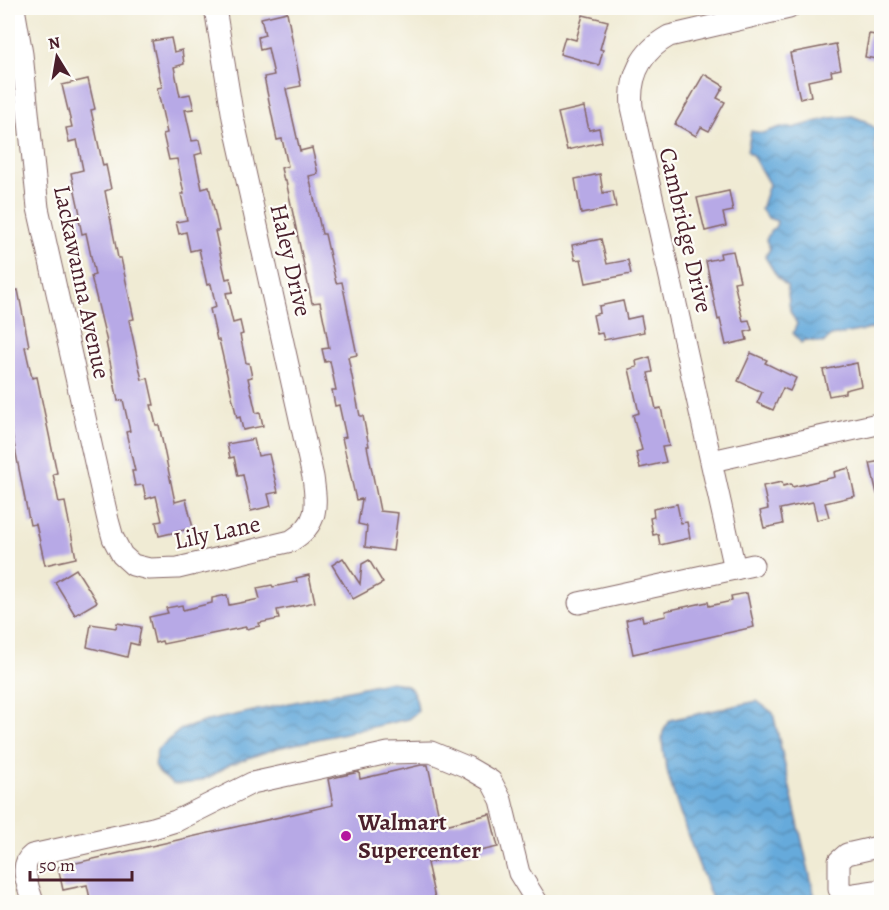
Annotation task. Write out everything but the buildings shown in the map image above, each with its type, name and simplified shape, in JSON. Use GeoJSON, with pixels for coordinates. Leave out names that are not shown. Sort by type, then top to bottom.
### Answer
{"type":"FeatureCollection","features":[{"type":"Feature","properties":{"kind":"street","name":"Lackawanna Avenue"},"geometry":{"type":"LineString","coordinates":[[14,8],[22,54],[40,218],[108,520],[117,548],[127,561]]}},
{"type":"Feature","properties":{"kind":"street","name":"Haley Drive"},"geometry":{"type":"LineString","coordinates":[[215,8],[233,118],[313,477],[316,506],[311,523]]}},
{"type":"Feature","properties":{"kind":"street","name":"Cambridge Drive"},"geometry":{"type":"LineString","coordinates":[[579,603],[744,567],[712,461],[632,107],[633,81],[644,56],[669,36],[789,8]]}},
{"type":"Feature","properties":{"kind":"street"},"geometry":{"type":"LineString","coordinates":[[712,461],[882,423]]}},
{"type":"Feature","properties":{"kind":"street","name":"Lily Lane"},"geometry":{"type":"LineString","coordinates":[[127,561],[140,568],[178,568],[281,544],[299,536],[311,523]]}},
{"type":"Feature","properties":{"kind":"street"},"geometry":{"type":"LineString","coordinates":[[33,903],[24,867],[28,857],[32,855],[176,821],[252,783],[388,753],[410,751],[431,752],[467,767],[491,781],[501,800],[519,873],[537,903]]}},
{"type":"Feature","properties":{"kind":"street"},"geometry":{"type":"LineString","coordinates":[[882,846],[847,854],[839,861],[838,872],[840,889],[848,895],[882,890]]}},
{"type":"Feature","properties":{"kind":"water"},"geometry":{"type":"Polygon","coordinates":[[[852,116],[876,129],[875,148],[882,176],[881,327],[831,336],[823,343],[805,340],[801,343],[793,333],[797,324],[790,311],[787,286],[778,278],[765,257],[770,249],[766,240],[777,221],[768,218],[761,209],[769,184],[752,155],[747,151],[751,131],[763,133],[781,127],[793,128],[830,118],[852,116]]]}},
{"type":"Feature","properties":{"kind":"water"},"geometry":{"type":"Polygon","coordinates":[[[386,682],[400,683],[410,688],[418,711],[408,719],[277,748],[229,765],[210,777],[191,783],[174,784],[160,774],[155,766],[157,750],[180,730],[203,722],[386,682]]]}},
{"type":"Feature","properties":{"kind":"water"},"geometry":{"type":"Polygon","coordinates":[[[757,701],[773,713],[816,902],[713,902],[690,842],[666,767],[663,732],[670,720],[757,701]]]}},
{"type":"Feature","properties":{"kind":"place","name":"Walmart Supercenter"},"geometry":{"type":"Point","coordinates":[346,836]}}]}
